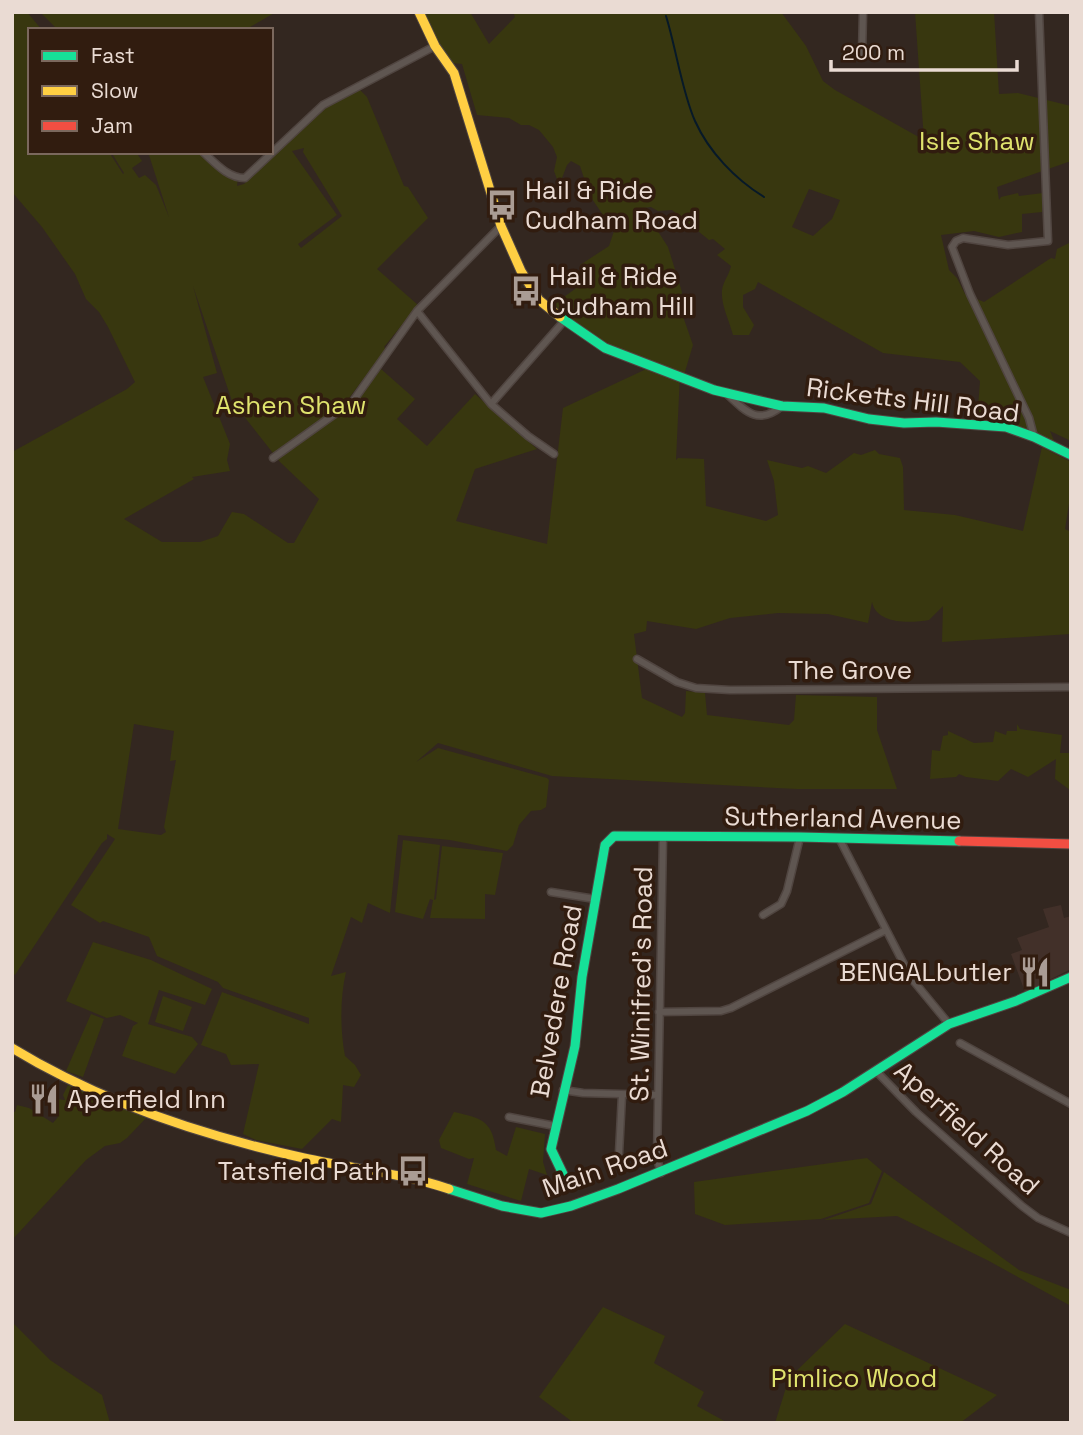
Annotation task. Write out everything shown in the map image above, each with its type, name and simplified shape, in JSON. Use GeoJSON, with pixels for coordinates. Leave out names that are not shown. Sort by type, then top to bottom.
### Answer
{"type":"FeatureCollection","features":[{"type":"Feature","properties":{"kind":"street","name":"Ricketts Hill Road"},"geometry":{"type":"LineString","coordinates":[[419,12],[435,46],[457,81],[501,226],[521,271],[540,300],[564,321],[605,348],[726,393],[782,406],[824,408],[869,419],[1006,427],[1034,436],[1071,455]]}},
{"type":"Feature","properties":{"kind":"street"},"geometry":{"type":"LineString","coordinates":[[862,55],[863,12]]}},
{"type":"Feature","properties":{"kind":"street"},"geometry":{"type":"LineString","coordinates":[[1034,436],[1029,418],[970,294],[952,247],[956,241],[964,238],[1008,245],[1048,240],[1039,12]]}},
{"type":"Feature","properties":{"kind":"street"},"geometry":{"type":"LineString","coordinates":[[273,152],[323,105],[435,46]]}},
{"type":"Feature","properties":{"kind":"street"},"geometry":{"type":"LineString","coordinates":[[205,154],[229,174],[246,178],[271,154]]}},
{"type":"Feature","properties":{"kind":"street"},"geometry":{"type":"LineString","coordinates":[[273,458],[353,401],[417,312],[501,226]]}},
{"type":"Feature","properties":{"kind":"street"},"geometry":{"type":"LineString","coordinates":[[417,312],[491,404],[554,454]]}},
{"type":"Feature","properties":{"kind":"street"},"geometry":{"type":"LineString","coordinates":[[491,404],[564,321]]}},
{"type":"Feature","properties":{"kind":"street"},"geometry":{"type":"LineString","coordinates":[[726,393],[746,412],[761,416],[772,414],[782,406]]}},
{"type":"Feature","properties":{"kind":"street","name":"The Grove"},"geometry":{"type":"LineString","coordinates":[[637,659],[677,682],[696,688],[718,690],[1071,688]]}},
{"type":"Feature","properties":{"kind":"street","name":"Sutherland Avenue"},"geometry":{"type":"LineString","coordinates":[[614,836],[800,837],[1071,844]]}},
{"type":"Feature","properties":{"kind":"street","name":"Belvedere Road"},"geometry":{"type":"LineString","coordinates":[[563,1174],[551,1149],[575,1046],[582,977],[605,845],[614,836]]}},
{"type":"Feature","properties":{"kind":"street","name":"St. Winifred's Road"},"geometry":{"type":"LineString","coordinates":[[661,1172],[657,1159],[663,837]]}},
{"type":"Feature","properties":{"kind":"street"},"geometry":{"type":"LineString","coordinates":[[763,915],[780,904],[787,891],[800,837]]}},
{"type":"Feature","properties":{"kind":"street"},"geometry":{"type":"LineString","coordinates":[[839,838],[911,978],[949,1024]]}},
{"type":"Feature","properties":{"kind":"street"},"geometry":{"type":"LineString","coordinates":[[551,892],[595,899]]}},
{"type":"Feature","properties":{"kind":"street"},"geometry":{"type":"LineString","coordinates":[[659,1012],[721,1011],[731,1008],[886,930]]}},
{"type":"Feature","properties":{"kind":"street","name":"Main Road"},"geometry":{"type":"LineString","coordinates":[[12,1048],[53,1073],[189,1128],[304,1158],[416,1178],[523,1212],[541,1213],[571,1206],[661,1172],[807,1111],[949,1024],[1016,1001],[1071,977]]}},
{"type":"Feature","properties":{"kind":"street"},"geometry":{"type":"LineString","coordinates":[[960,1044],[1071,1104]]}},
{"type":"Feature","properties":{"kind":"street","name":"Aperfield Road"},"geometry":{"type":"LineString","coordinates":[[876,1071],[916,1112],[1022,1206],[1038,1218],[1071,1233]]}},
{"type":"Feature","properties":{"kind":"street"},"geometry":{"type":"LineString","coordinates":[[563,1090],[658,1095]]}},
{"type":"Feature","properties":{"kind":"street"},"geometry":{"type":"LineString","coordinates":[[619,1153],[622,1095]]}},
{"type":"Feature","properties":{"kind":"street"},"geometry":{"type":"LineString","coordinates":[[509,1117],[555,1126]]}},
{"type":"Feature","properties":{"kind":"shaded area"},"geometry":{"type":"Polygon","coordinates":[[[1061,905],[1064,918],[1071,916],[1071,969],[1025,992],[1011,954],[1022,950],[1017,938],[1049,927],[1043,909],[1061,905]]]}},
{"type":"Feature","properties":{"kind":"green space"},"geometry":{"type":"Polygon","coordinates":[[[12,12],[27,12],[40,28],[28,28],[28,154],[110,154],[123,174],[112,154],[137,154],[142,161],[132,168],[139,178],[145,175],[156,185],[169,217],[149,154],[205,154],[238,177],[237,186],[244,184],[328,106],[359,89],[367,97],[404,186],[408,187],[428,218],[377,269],[418,305],[384,347],[386,349],[346,402],[350,406],[355,403],[381,369],[415,399],[397,419],[427,446],[475,394],[537,449],[475,469],[456,521],[547,544],[563,408],[657,364],[604,343],[550,307],[589,279],[580,265],[609,246],[614,231],[590,196],[580,166],[571,161],[562,178],[557,179],[554,171],[557,157],[553,147],[539,130],[509,118],[477,115],[462,64],[452,63],[447,58],[423,12],[470,12],[489,44],[515,17],[513,12],[781,12],[806,46],[823,81],[924,140],[915,12],[994,12],[999,94],[1018,93],[1071,106],[1071,161],[997,187],[999,200],[1001,197],[1018,193],[1019,196],[1043,193],[1042,212],[1022,214],[1022,232],[999,237],[974,231],[941,235],[949,270],[957,278],[965,294],[984,302],[1051,258],[1055,259],[1057,249],[1071,242],[1071,441],[1050,431],[1055,443],[977,421],[980,381],[960,362],[883,353],[758,282],[755,289],[743,295],[743,307],[754,325],[749,335],[733,335],[722,295],[731,266],[717,255],[725,249],[713,239],[709,240],[672,210],[643,208],[668,247],[682,292],[679,305],[693,345],[684,375],[680,374],[676,460],[704,459],[706,506],[766,521],[778,515],[774,481],[767,460],[802,468],[808,466],[826,473],[854,453],[861,455],[875,450],[879,454],[900,458],[903,467],[904,510],[955,515],[1023,531],[1042,447],[1071,462],[1071,491],[1065,529],[1071,532],[1071,634],[942,642],[943,606],[929,620],[904,622],[880,615],[872,602],[868,623],[828,614],[778,613],[730,618],[696,629],[647,621],[646,631],[634,634],[642,698],[682,717],[685,713],[686,691],[705,693],[707,715],[789,725],[794,720],[796,695],[877,697],[877,730],[897,789],[797,789],[552,776],[438,743],[416,762],[438,748],[547,778],[546,807],[531,811],[519,825],[513,845],[507,851],[450,840],[398,835],[390,913],[368,903],[362,923],[351,917],[331,976],[346,972],[342,1003],[343,1046],[345,1056],[361,1075],[354,1087],[343,1085],[341,1122],[332,1119],[302,1149],[256,1140],[243,1134],[259,1064],[231,1065],[226,1054],[201,1045],[222,992],[309,1024],[309,1018],[223,988],[218,982],[157,956],[149,937],[103,921],[100,923],[71,905],[115,839],[107,834],[107,839],[15,975],[12,973],[12,452],[127,389],[135,382],[99,312],[86,299],[75,274],[42,227],[12,192],[12,12]],[[304,148],[292,151],[337,215],[298,244],[301,248],[342,216],[303,152],[304,148]],[[809,189],[792,227],[813,236],[832,219],[840,200],[809,189]],[[193,286],[217,373],[203,377],[230,444],[227,460],[230,471],[192,477],[194,479],[124,519],[162,542],[200,542],[218,536],[232,512],[244,514],[288,543],[294,543],[319,499],[280,462],[232,401],[193,286]],[[134,724],[118,829],[161,835],[166,832],[164,827],[176,760],[170,761],[174,731],[134,724]]]}},
{"type":"Feature","properties":{"kind":"green space"},"geometry":{"type":"Polygon","coordinates":[[[40,12],[276,12],[248,28],[56,28],[40,12]]]}},
{"type":"Feature","properties":{"kind":"green space"},"geometry":{"type":"Polygon","coordinates":[[[1017,724],[1020,729],[1062,735],[1060,753],[1071,753],[1071,793],[1055,779],[1056,759],[1028,777],[1011,769],[998,781],[959,774],[956,777],[930,779],[932,750],[940,751],[943,736],[948,735],[948,731],[974,743],[993,742],[995,731],[1006,735],[1007,731],[1017,731],[1017,724]]]}},
{"type":"Feature","properties":{"kind":"green space"},"geometry":{"type":"Polygon","coordinates":[[[403,840],[440,845],[434,900],[442,846],[503,853],[495,895],[485,894],[485,919],[430,918],[433,900],[430,899],[423,919],[395,912],[403,840]]]}},
{"type":"Feature","properties":{"kind":"green space"},"geometry":{"type":"Polygon","coordinates":[[[93,942],[151,960],[212,989],[205,1005],[159,990],[148,1024],[192,1037],[198,1044],[175,1074],[122,1056],[133,1026],[138,1023],[120,1015],[107,1018],[66,1001],[93,942]]]}},
{"type":"Feature","properties":{"kind":"green space"},"geometry":{"type":"Polygon","coordinates":[[[163,996],[192,1007],[183,1031],[155,1022],[163,996]]]}},
{"type":"Feature","properties":{"kind":"green space"},"geometry":{"type":"Polygon","coordinates":[[[91,1014],[104,1019],[83,1077],[66,1071],[91,1014]]]}},
{"type":"Feature","properties":{"kind":"green space"},"geometry":{"type":"Polygon","coordinates":[[[68,1085],[146,1118],[120,1143],[105,1146],[86,1160],[12,1240],[12,1112],[15,1112],[17,1105],[29,1108],[53,1123],[58,1117],[50,1109],[57,1099],[65,1100],[63,1095],[68,1085]]]}},
{"type":"Feature","properties":{"kind":"green space"},"geometry":{"type":"Polygon","coordinates":[[[454,1112],[484,1122],[492,1132],[496,1150],[507,1156],[516,1127],[545,1134],[543,1162],[547,1175],[529,1169],[521,1201],[467,1184],[474,1158],[469,1159],[441,1148],[439,1140],[454,1112]]]}},
{"type":"Feature","properties":{"kind":"green space"},"geometry":{"type":"Polygon","coordinates":[[[867,1158],[882,1171],[869,1203],[821,1219],[725,1225],[695,1214],[694,1182],[867,1158]]]}},
{"type":"Feature","properties":{"kind":"green space"},"geometry":{"type":"Polygon","coordinates":[[[884,1172],[1019,1270],[1071,1290],[1071,1306],[987,1260],[897,1216],[824,1220],[871,1204],[884,1172]]]}},
{"type":"Feature","properties":{"kind":"green space","name":"Pimlico Wood"},"geometry":{"type":"Polygon","coordinates":[[[603,1307],[665,1336],[654,1363],[704,1392],[697,1406],[728,1423],[574,1423],[539,1397],[603,1307]]]}},
{"type":"Feature","properties":{"kind":"green space"},"geometry":{"type":"Polygon","coordinates":[[[12,1322],[50,1360],[102,1395],[110,1423],[12,1423],[12,1322]]]}},
{"type":"Feature","properties":{"kind":"green space","name":"Pimlico Wood"},"geometry":{"type":"Polygon","coordinates":[[[845,1324],[997,1395],[960,1423],[775,1423],[789,1378],[845,1324]]]}},
{"type":"Feature","properties":{"kind":"waterway"},"geometry":{"type":"LineString","coordinates":[[666,16],[686,97],[695,121],[724,164],[764,197]]}},
{"type":"Feature","properties":{"kind":"traffic: fast"},"geometry":{"type":"LineString","coordinates":[[560,317],[605,348],[714,390],[782,406],[824,408],[869,419],[1006,427],[1071,455]]}},
{"type":"Feature","properties":{"kind":"traffic: fast"},"geometry":{"type":"LineString","coordinates":[[563,1174],[551,1149],[575,1046],[582,977],[605,845],[614,836],[959,841]]}},
{"type":"Feature","properties":{"kind":"traffic: fast"},"geometry":{"type":"LineString","coordinates":[[449,1189],[502,1206],[541,1213],[571,1206],[807,1111],[843,1092],[949,1024],[1016,1001],[1071,977]]}},
{"type":"Feature","properties":{"kind":"traffic: slow"},"geometry":{"type":"LineString","coordinates":[[419,12],[435,46],[454,73],[501,226],[521,271],[539,300],[560,317]]}},
{"type":"Feature","properties":{"kind":"traffic: slow"},"geometry":{"type":"LineString","coordinates":[[12,1048],[80,1084],[191,1128],[266,1149],[449,1189]]}},
{"type":"Feature","properties":{"kind":"traffic: jam"},"geometry":{"type":"LineString","coordinates":[[959,841],[1071,844]]}},
{"type":"Feature","properties":{"kind":"place","name":"Hail & Ride Cudham Road"},"geometry":{"type":"Point","coordinates":[502,205]}},
{"type":"Feature","properties":{"kind":"place","name":"Hail & Ride Cudham Hill"},"geometry":{"type":"Point","coordinates":[526,291]}},
{"type":"Feature","properties":{"kind":"place","name":"BENGALbutler"},"geometry":{"type":"Point","coordinates":[1035,972]}},
{"type":"Feature","properties":{"kind":"place","name":"Aperfield Inn"},"geometry":{"type":"Point","coordinates":[44,1099]}},
{"type":"Feature","properties":{"kind":"place","name":"Tatsfield Path"},"geometry":{"type":"Point","coordinates":[413,1171]}},
{"type":"Feature","properties":{"kind":"park label","name":"Isle Shaw"},"geometry":{"type":"Point","coordinates":[977,141]}},
{"type":"Feature","properties":{"kind":"park label","name":"Ashen Shaw"},"geometry":{"type":"Point","coordinates":[291,405]}}]}
